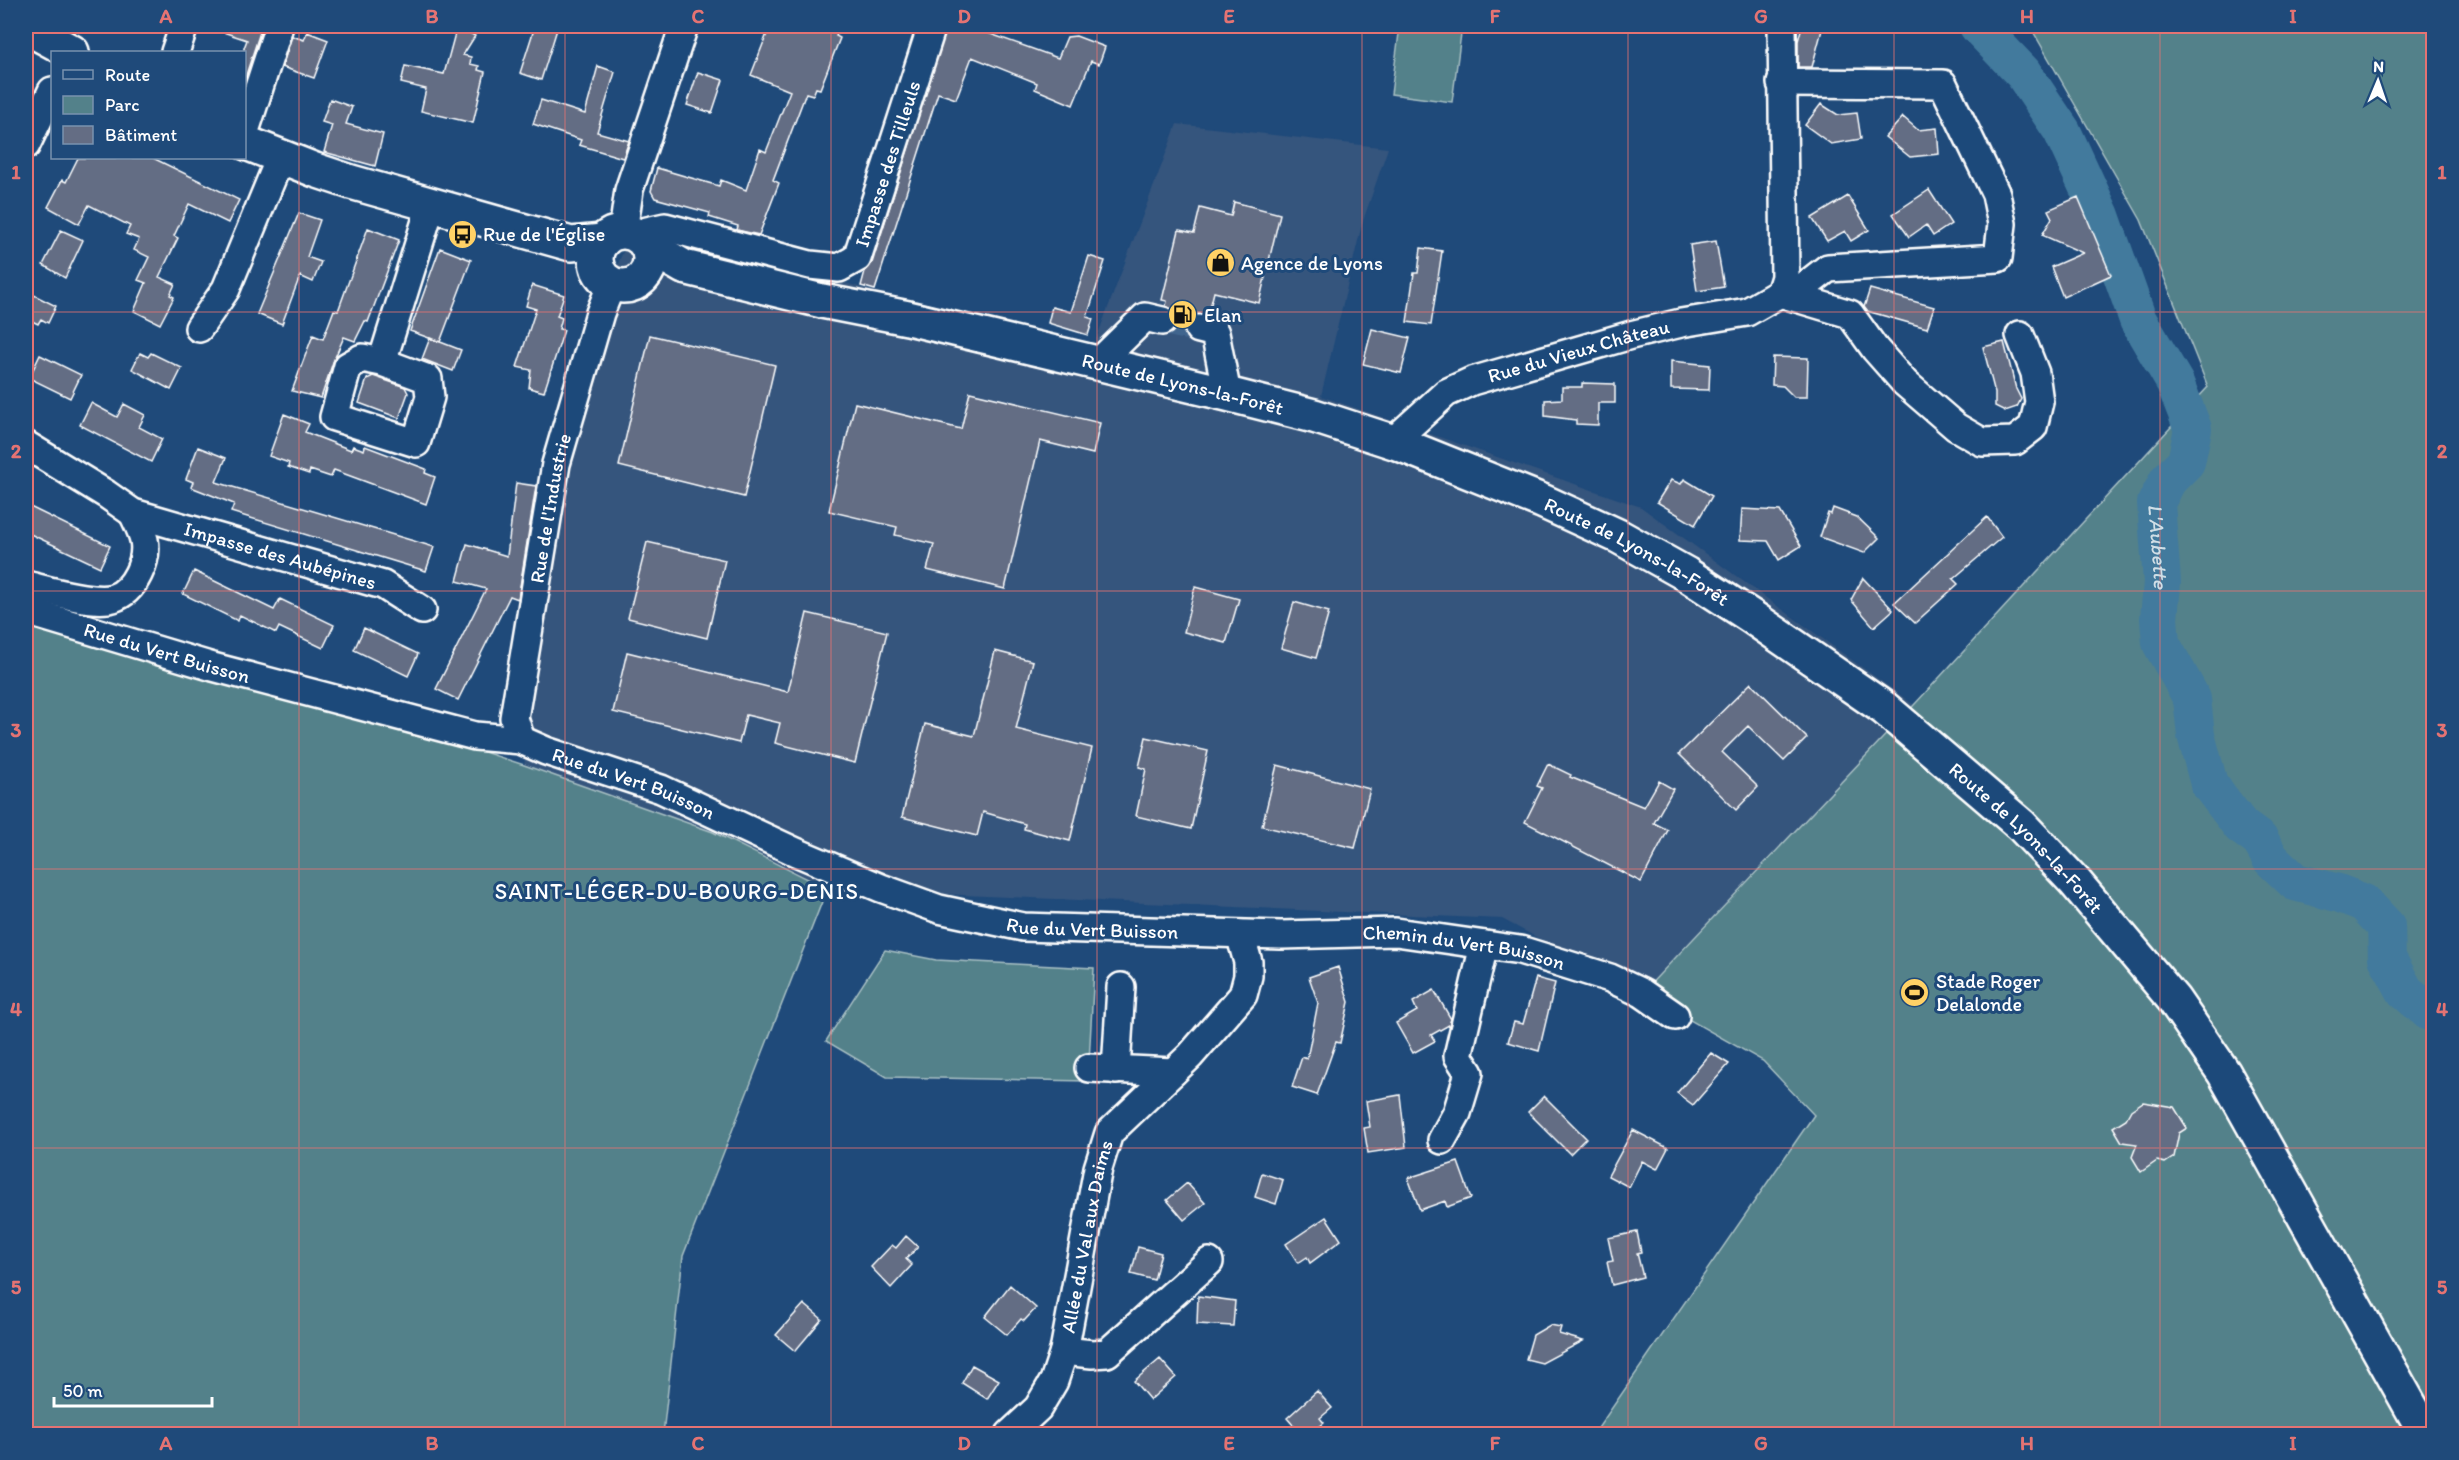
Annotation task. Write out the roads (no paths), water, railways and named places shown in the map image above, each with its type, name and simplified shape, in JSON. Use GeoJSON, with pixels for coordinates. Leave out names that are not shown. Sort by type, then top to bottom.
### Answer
{"type":"FeatureCollection","features":[{"type":"Feature","properties":{"kind":"main road"},"geometry":{"type":"LineString","coordinates":[[26,27],[70,51]]}},
{"type":"Feature","properties":{"kind":"main road","name":"Route de Lyons-la-Forêt"},"geometry":{"type":"LineString","coordinates":[[246,143],[351,182],[431,205],[617,252],[1098,363],[1314,417],[1397,443],[1542,501],[1618,536],[1686,574],[1884,708],[2021,825],[2075,882],[2174,1000],[2224,1073],[2324,1248],[2426,1434]]}},
{"type":"Feature","properties":{"kind":"street"},"geometry":{"type":"LineString","coordinates":[[175,51],[184,26]]}},
{"type":"Feature","properties":{"kind":"street"},"geometry":{"type":"LineString","coordinates":[[246,128],[279,26]]}},
{"type":"Feature","properties":{"kind":"street"},"geometry":{"type":"LineString","coordinates":[[617,252],[629,190],[684,26]]}},
{"type":"Feature","properties":{"kind":"street","name":"Impasse des Tilleuls"},"geometry":{"type":"LineString","coordinates":[[617,252],[647,231],[665,227],[810,265],[839,268],[857,258],[932,26]]}},
{"type":"Feature","properties":{"kind":"street"},"geometry":{"type":"LineString","coordinates":[[1782,26],[1785,277],[1780,293],[1850,314],[1875,349],[1905,383],[1956,427],[1982,442],[2014,441],[2033,426],[2039,402],[2035,373],[2020,335]]}},
{"type":"Feature","properties":{"kind":"street","name":"Rue du Vieux Château"},"geometry":{"type":"LineString","coordinates":[[1397,443],[1403,432],[1446,393],[1472,381],[1630,335],[1681,323],[1747,312],[1780,293],[1801,289],[1828,268],[1998,258],[2002,224],[1996,194],[1944,84],[1782,83]]}},
{"type":"Feature","properties":{"kind":"street"},"geometry":{"type":"LineString","coordinates":[[26,145],[51,93]]}},
{"type":"Feature","properties":{"kind":"street"},"geometry":{"type":"LineString","coordinates":[[199,328],[226,289],[281,156]]}},
{"type":"Feature","properties":{"kind":"street"},"geometry":{"type":"LineString","coordinates":[[381,362],[431,205]]}},
{"type":"Feature","properties":{"kind":"street","name":"Rue de l'Industrie"},"geometry":{"type":"LineString","coordinates":[[521,740],[514,718],[555,464],[617,252]]}},
{"type":"Feature","properties":{"kind":"street"},"geometry":{"type":"LineString","coordinates":[[1098,363],[1145,316],[1162,321]]}},
{"type":"Feature","properties":{"kind":"street"},"geometry":{"type":"LineString","coordinates":[[1199,329],[1215,333],[1227,394]]}},
{"type":"Feature","properties":{"kind":"street","name":"Impasse des Aubépines"},"geometry":{"type":"LineString","coordinates":[[26,445],[133,513],[383,585],[422,610]]}},
{"type":"Feature","properties":{"kind":"street"},"geometry":{"type":"LineString","coordinates":[[26,585],[84,598],[114,598],[130,586],[141,569],[144,542],[133,513]]}},
{"type":"Feature","properties":{"kind":"street","name":"Rue du Vert Buisson"},"geometry":{"type":"LineString","coordinates":[[26,611],[213,667],[475,736],[521,740],[546,751],[661,789],[796,852],[881,888],[939,909],[1023,927],[1240,934]]}},
{"type":"Feature","properties":{"kind":"street","name":"Chemin du Vert Buisson"},"geometry":{"type":"LineString","coordinates":[[1240,934],[1396,932],[1520,950],[1610,978],[1642,993],[1676,1016]]}},
{"type":"Feature","properties":{"kind":"street","name":"Allée du Val aux Daims"},"geometry":{"type":"LineString","coordinates":[[1010,1434],[1038,1408],[1054,1381],[1064,1351],[1098,1167],[1109,1134],[1173,1072],[1220,1023],[1243,995],[1248,976],[1248,962],[1240,934]]}},
{"type":"Feature","properties":{"kind":"street"},"geometry":{"type":"LineString","coordinates":[[1442,1140],[1457,1113],[1469,1073],[1458,1056],[1484,945]]}},
{"type":"Feature","properties":{"kind":"street"},"geometry":{"type":"LineString","coordinates":[[1116,1070],[1121,987]]}},
{"type":"Feature","properties":{"kind":"street"},"geometry":{"type":"LineString","coordinates":[[1089,1068],[1173,1072]]}},
{"type":"Feature","properties":{"kind":"street"},"geometry":{"type":"LineString","coordinates":[[1064,1351],[1107,1353],[1209,1262]]}},
{"type":"Feature","properties":{"kind":"waterway","name":"L'Aubette"},"geometry":{"type":"LineString","coordinates":[[1978,26],[2023,73],[2062,131],[2101,216],[2138,320],[2175,383],[2193,429],[2186,462],[2168,480],[2156,503],[2162,582],[2159,619],[2161,643],[2192,699],[2196,735],[2209,784],[2241,826],[2260,840],[2271,859],[2295,882],[2338,893],[2364,903],[2386,926],[2387,958],[2405,991],[2429,1012],[2434,1013]]}},
{"type":"Feature","properties":{"kind":"tunnel"},"geometry":{"type":"LineString","coordinates":[[1162,321],[1199,329]]}},
{"type":"Feature","properties":{"kind":"place","name":"Rue de l'Église"},"geometry":{"type":"Point","coordinates":[462,234]}},
{"type":"Feature","properties":{"kind":"place","name":"Agence de Lyons"},"geometry":{"type":"Point","coordinates":[1220,263]}},
{"type":"Feature","properties":{"kind":"place","name":"Elan"},"geometry":{"type":"Point","coordinates":[1183,315]}},
{"type":"Feature","properties":{"kind":"place","name":"Stade Roger Delalonde"},"geometry":{"type":"Point","coordinates":[1915,992]}},
{"type":"Feature","properties":{"kind":"district","name":"SAINT-LÉGER-DU-BOURG-DENIS"},"geometry":{"type":"Point","coordinates":[677,891]}}]}
